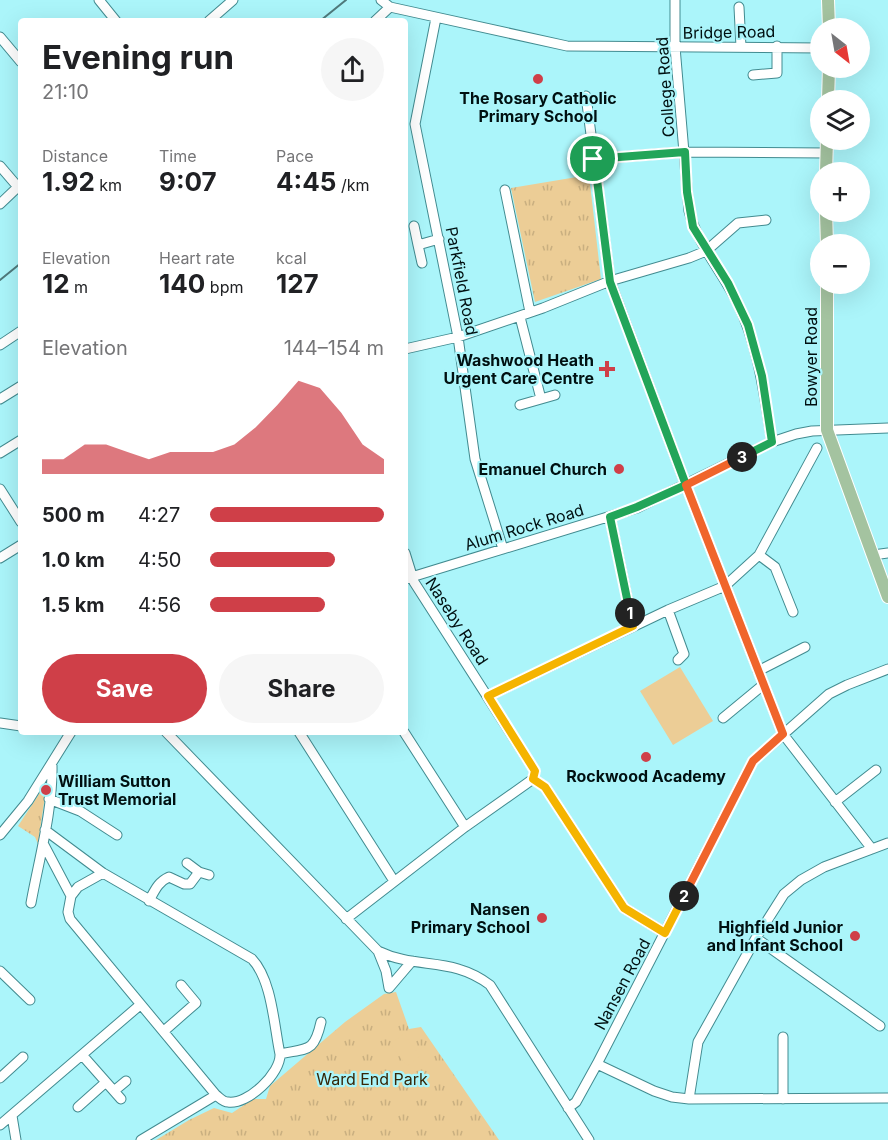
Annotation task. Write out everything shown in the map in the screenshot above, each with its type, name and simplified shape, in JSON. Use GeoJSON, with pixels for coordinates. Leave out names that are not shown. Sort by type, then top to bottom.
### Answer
{"type":"FeatureCollection","features":[{"type":"Feature","properties":{"kind":"main road"},"geometry":{"type":"LineString","coordinates":[[828,0],[829,18]]}},
{"type":"Feature","properties":{"kind":"main road"},"geometry":{"type":"LineString","coordinates":[[826,150],[826,162]]}},
{"type":"Feature","properties":{"kind":"main road","name":"Bowyer Road"},"geometry":{"type":"LineString","coordinates":[[827,294],[827,430]]}},
{"type":"Feature","properties":{"kind":"main road"},"geometry":{"type":"LineString","coordinates":[[827,430],[888,597]]}},
{"type":"Feature","properties":{"kind":"street"},"geometry":{"type":"LineString","coordinates":[[99,0],[114,18]]}},
{"type":"Feature","properties":{"kind":"street","name":"College Road"},"geometry":{"type":"LineString","coordinates":[[675,0],[675,47],[689,211],[693,227],[728,283],[748,325],[762,376],[772,442]]}},
{"type":"Feature","properties":{"kind":"street"},"geometry":{"type":"LineString","coordinates":[[212,18],[228,2]]}},
{"type":"Feature","properties":{"kind":"street"},"geometry":{"type":"LineString","coordinates":[[377,18],[385,3]]}},
{"type":"Feature","properties":{"kind":"street","name":"Bridge Road"},"geometry":{"type":"LineString","coordinates":[[385,3],[436,18],[567,46],[810,48]]}},
{"type":"Feature","properties":{"kind":"street"},"geometry":{"type":"LineString","coordinates":[[739,7],[741,47]]}},
{"type":"Feature","properties":{"kind":"street","name":"Parkfield Road"},"geometry":{"type":"LineString","coordinates":[[436,18],[415,124],[458,337],[475,459],[503,549]]}},
{"type":"Feature","properties":{"kind":"street"},"geometry":{"type":"LineString","coordinates":[[0,37],[18,58]]}},
{"type":"Feature","properties":{"kind":"street"},"geometry":{"type":"LineString","coordinates":[[753,75],[777,73],[777,46]]}},
{"type":"Feature","properties":{"kind":"street"},"geometry":{"type":"LineString","coordinates":[[586,96],[610,282],[686,485],[783,734],[872,849]]}},
{"type":"Feature","properties":{"kind":"street"},"geometry":{"type":"LineString","coordinates":[[593,159],[685,152],[826,153]]}},
{"type":"Feature","properties":{"kind":"street"},"geometry":{"type":"LineString","coordinates":[[0,166],[18,185]]}},
{"type":"Feature","properties":{"kind":"street"},"geometry":{"type":"LineString","coordinates":[[0,204],[18,187]]}},
{"type":"Feature","properties":{"kind":"street"},"geometry":{"type":"LineString","coordinates":[[505,190],[530,312]]}},
{"type":"Feature","properties":{"kind":"street"},"geometry":{"type":"LineString","coordinates":[[408,348],[458,337],[520,317],[610,282],[689,258],[706,251],[738,223],[766,220]]}},
{"type":"Feature","properties":{"kind":"street"},"geometry":{"type":"LineString","coordinates":[[753,221],[753,233]]}},
{"type":"Feature","properties":{"kind":"street"},"geometry":{"type":"LineString","coordinates":[[414,226],[422,263]]}},
{"type":"Feature","properties":{"kind":"street"},"geometry":{"type":"LineString","coordinates":[[418,244],[439,239]]}},
{"type":"Feature","properties":{"kind":"street"},"geometry":{"type":"LineString","coordinates":[[520,317],[541,399]]}},
{"type":"Feature","properties":{"kind":"street"},"geometry":{"type":"LineString","coordinates":[[0,345],[18,334]]}},
{"type":"Feature","properties":{"kind":"street"},"geometry":{"type":"LineString","coordinates":[[0,399],[18,388]]}},
{"type":"Feature","properties":{"kind":"street"},"geometry":{"type":"LineString","coordinates":[[520,405],[555,395]]}},
{"type":"Feature","properties":{"kind":"street","name":"Alum Rock Road"},"geometry":{"type":"LineString","coordinates":[[409,578],[637,507],[772,442],[796,434],[827,430],[888,428]]}},
{"type":"Feature","properties":{"kind":"street"},"geometry":{"type":"LineString","coordinates":[[0,453],[18,442]]}},
{"type":"Feature","properties":{"kind":"street"},"geometry":{"type":"LineString","coordinates":[[488,696],[633,626],[725,586],[759,555],[817,448]]}},
{"type":"Feature","properties":{"kind":"street"},"geometry":{"type":"LineString","coordinates":[[0,489],[18,517]]}},
{"type":"Feature","properties":{"kind":"street"},"geometry":{"type":"LineString","coordinates":[[610,517],[633,626]]}},
{"type":"Feature","properties":{"kind":"street"},"geometry":{"type":"LineString","coordinates":[[0,558],[18,547]]}},
{"type":"Feature","properties":{"kind":"street"},"geometry":{"type":"LineString","coordinates":[[873,555],[888,553]]}},
{"type":"Feature","properties":{"kind":"street"},"geometry":{"type":"LineString","coordinates":[[759,555],[775,567],[793,612]]}},
{"type":"Feature","properties":{"kind":"street","name":"Naseby Road"},"geometry":{"type":"LineString","coordinates":[[409,578],[535,771],[533,779],[545,787],[624,908],[665,933]]}},
{"type":"Feature","properties":{"kind":"street"},"geometry":{"type":"LineString","coordinates":[[668,610],[684,654],[678,660]]}},
{"type":"Feature","properties":{"kind":"street"},"geometry":{"type":"LineString","coordinates":[[758,671],[805,647]]}},
{"type":"Feature","properties":{"kind":"street","name":"Nansen Road"},"geometry":{"type":"LineString","coordinates":[[568,1108],[576,1102],[597,1064],[753,761],[829,694],[888,669]]}},
{"type":"Feature","properties":{"kind":"street"},"geometry":{"type":"LineString","coordinates":[[723,718],[764,686]]}},
{"type":"Feature","properties":{"kind":"street"},"geometry":{"type":"LineString","coordinates":[[0,723],[18,726]]}},
{"type":"Feature","properties":{"kind":"street"},"geometry":{"type":"LineString","coordinates":[[0,835],[28,801],[69,735]]}},
{"type":"Feature","properties":{"kind":"street"},"geometry":{"type":"LineString","coordinates":[[169,735],[378,951],[391,957],[454,966],[468,971],[490,985],[589,1140]]}},
{"type":"Feature","properties":{"kind":"street"},"geometry":{"type":"LineString","coordinates":[[301,735],[394,881]]}},
{"type":"Feature","properties":{"kind":"street"},"geometry":{"type":"LineString","coordinates":[[406,735],[465,827]]}},
{"type":"Feature","properties":{"kind":"street"},"geometry":{"type":"LineString","coordinates":[[31,903],[45,830],[52,765]]}},
{"type":"Feature","properties":{"kind":"street"},"geometry":{"type":"LineString","coordinates":[[835,802],[876,770]]}},
{"type":"Feature","properties":{"kind":"street"},"geometry":{"type":"LineString","coordinates":[[346,919],[465,827],[533,779]]}},
{"type":"Feature","properties":{"kind":"street"},"geometry":{"type":"LineString","coordinates":[[49,799],[80,810],[117,835]]}},
{"type":"Feature","properties":{"kind":"street"},"geometry":{"type":"LineString","coordinates":[[45,830],[103,873],[234,949],[259,967],[264,980],[280,1060],[276,1070],[258,1089],[236,1102],[223,1101],[216,1095],[70,919],[68,912],[71,896],[78,886],[103,873]]}},
{"type":"Feature","properties":{"kind":"street"},"geometry":{"type":"LineString","coordinates":[[43,843],[71,896]]}},
{"type":"Feature","properties":{"kind":"street"},"geometry":{"type":"LineString","coordinates":[[689,1099],[698,1042],[756,938],[784,894],[792,886],[824,867],[888,843]]}},
{"type":"Feature","properties":{"kind":"street"},"geometry":{"type":"LineString","coordinates":[[149,901],[158,884],[163,880],[169,877],[184,884],[190,884],[204,873],[187,863]]}},
{"type":"Feature","properties":{"kind":"street"},"geometry":{"type":"LineString","coordinates":[[756,938],[880,1026]]}},
{"type":"Feature","properties":{"kind":"street"},"geometry":{"type":"LineString","coordinates":[[378,951],[386,971],[389,988],[412,961]]}},
{"type":"Feature","properties":{"kind":"street"},"geometry":{"type":"LineString","coordinates":[[0,971],[30,1000]]}},
{"type":"Feature","properties":{"kind":"street"},"geometry":{"type":"LineString","coordinates":[[164,1031],[196,1003],[181,985]]}},
{"type":"Feature","properties":{"kind":"street"},"geometry":{"type":"LineString","coordinates":[[0,1125],[140,1005]]}},
{"type":"Feature","properties":{"kind":"street"},"geometry":{"type":"LineString","coordinates":[[280,1054],[311,1046],[317,1040],[321,1022]]}},
{"type":"Feature","properties":{"kind":"street"},"geometry":{"type":"LineString","coordinates":[[783,1037],[783,1099]]}},
{"type":"Feature","properties":{"kind":"street"},"geometry":{"type":"LineString","coordinates":[[83,1056],[120,1099]]}},
{"type":"Feature","properties":{"kind":"street"},"geometry":{"type":"LineString","coordinates":[[0,1078],[23,1057]]}},
{"type":"Feature","properties":{"kind":"street"},"geometry":{"type":"LineString","coordinates":[[597,1064],[663,1094],[689,1099],[888,1098]]}},
{"type":"Feature","properties":{"kind":"street"},"geometry":{"type":"LineString","coordinates":[[114,1091],[126,1081]]}},
{"type":"Feature","properties":{"kind":"street"},"geometry":{"type":"LineString","coordinates":[[78,1107],[106,1082]]}},
{"type":"Feature","properties":{"kind":"street"},"geometry":{"type":"LineString","coordinates":[[141,1140],[216,1095]]}},
{"type":"Feature","properties":{"kind":"street"},"geometry":{"type":"LineString","coordinates":[[12,1116],[16,1140]]}},
{"type":"Feature","properties":{"kind":"green space"},"geometry":{"type":"Polygon","coordinates":[[[589,175],[601,279],[535,302],[511,188],[589,175]]]}},
{"type":"Feature","properties":{"kind":"green space"},"geometry":{"type":"Polygon","coordinates":[[[680,667],[713,721],[673,745],[640,691],[680,667]]]}},
{"type":"Feature","properties":{"kind":"green space"},"geometry":{"type":"Polygon","coordinates":[[[47,782],[38,844],[35,837],[18,826],[47,782]]]}},
{"type":"Feature","properties":{"kind":"green space","name":"Ward End Park"},"geometry":{"type":"Polygon","coordinates":[[[396,992],[409,1029],[421,1027],[499,1140],[156,1140],[214,1108],[232,1113],[253,1099],[266,1099],[270,1086],[345,1022],[384,994],[396,992]]]}},
{"type":"Feature","properties":{"kind":"green space"},"geometry":{"type":"Polygon","coordinates":[[[404,1034],[420,1056],[407,1066],[390,1044],[404,1034]]]}},
{"type":"Feature","properties":{"kind":"railway"},"geometry":{"type":"LineString","coordinates":[[324,18],[346,0]]}},
{"type":"Feature","properties":{"kind":"railway"},"geometry":{"type":"LineString","coordinates":[[0,280],[18,265]]}},
{"type":"Feature","properties":{"kind":"place","name":"The Rosary Catholic Primary School"},"geometry":{"type":"Point","coordinates":[538,79]}},
{"type":"Feature","properties":{"kind":"place","name":"Washwood Heath Urgent Care Centre"},"geometry":{"type":"Point","coordinates":[607,369]}},
{"type":"Feature","properties":{"kind":"place","name":"Emanuel Church"},"geometry":{"type":"Point","coordinates":[619,469]}},
{"type":"Feature","properties":{"kind":"place","name":"Rockwood Academy"},"geometry":{"type":"Point","coordinates":[646,757]}},
{"type":"Feature","properties":{"kind":"place","name":"William Sutton Trust Memorial"},"geometry":{"type":"Point","coordinates":[46,790]}},
{"type":"Feature","properties":{"kind":"place","name":"Nansen Primary School"},"geometry":{"type":"Point","coordinates":[542,918]}},
{"type":"Feature","properties":{"kind":"place","name":"Highfield Junior and Infant School"},"geometry":{"type":"Point","coordinates":[855,936]}},
{"type":"Feature","properties":{"kind":"route"},"geometry":{"type":"LineString","coordinates":[[593,159],[610,282],[686,485],[610,517],[633,626],[488,696],[535,771],[533,779],[545,787],[624,908],[665,933],[753,761],[783,734],[686,485],[772,442],[762,376],[748,325],[728,283],[693,227],[689,211],[685,152],[593,159]]}}]}
